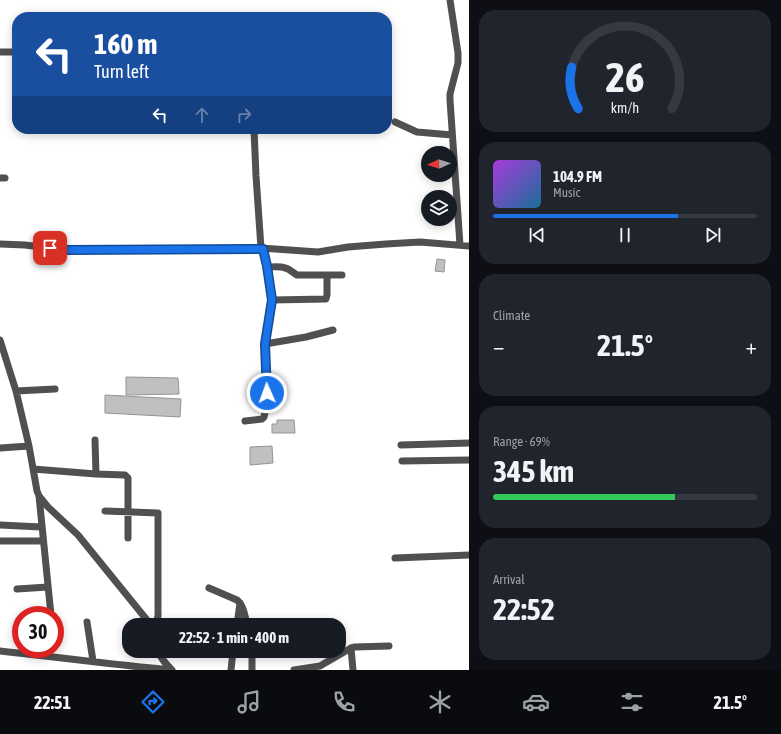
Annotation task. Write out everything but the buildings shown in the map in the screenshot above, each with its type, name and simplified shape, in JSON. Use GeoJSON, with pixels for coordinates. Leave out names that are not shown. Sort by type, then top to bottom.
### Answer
{"type":"FeatureCollection","features":[{"type":"Feature","properties":{"kind":"street"},"geometry":{"type":"LineString","coordinates":[[450,0],[458,53],[458,63],[450,94],[450,100],[460,245]]}},
{"type":"Feature","properties":{"kind":"street"},"geometry":{"type":"LineString","coordinates":[[0,52],[12,52]]}},
{"type":"Feature","properties":{"kind":"street"},"geometry":{"type":"LineString","coordinates":[[395,122],[417,132],[452,135]]}},
{"type":"Feature","properties":{"kind":"street"},"geometry":{"type":"LineString","coordinates":[[245,421],[262,419],[266,412],[267,385],[265,344],[272,300],[267,266],[262,248],[254,134]]}},
{"type":"Feature","properties":{"kind":"street"},"geometry":{"type":"LineString","coordinates":[[0,244],[25,245],[66,250],[262,248],[318,252],[348,247],[420,242],[469,246]]}},
{"type":"Feature","properties":{"kind":"street"},"geometry":{"type":"LineString","coordinates":[[267,266],[284,268],[297,275],[342,275]]}},
{"type":"Feature","properties":{"kind":"street"},"geometry":{"type":"LineString","coordinates":[[272,300],[326,299],[327,275]]}},
{"type":"Feature","properties":{"kind":"street"},"geometry":{"type":"LineString","coordinates":[[265,344],[306,337],[333,330]]}},
{"type":"Feature","properties":{"kind":"street"},"geometry":{"type":"LineString","coordinates":[[0,340],[16,391],[39,496],[50,606]]}},
{"type":"Feature","properties":{"kind":"street"},"geometry":{"type":"LineString","coordinates":[[16,391],[55,389]]}},
{"type":"Feature","properties":{"kind":"street"},"geometry":{"type":"LineString","coordinates":[[95,440],[96,474]]}},
{"type":"Feature","properties":{"kind":"street"},"geometry":{"type":"LineString","coordinates":[[401,445],[469,443]]}},
{"type":"Feature","properties":{"kind":"street"},"geometry":{"type":"LineString","coordinates":[[0,448],[29,446]]}},
{"type":"Feature","properties":{"kind":"street"},"geometry":{"type":"LineString","coordinates":[[402,462],[469,460]]}},
{"type":"Feature","properties":{"kind":"street"},"geometry":{"type":"LineString","coordinates":[[33,469],[127,476],[128,538]]}},
{"type":"Feature","properties":{"kind":"street"},"geometry":{"type":"LineString","coordinates":[[39,496],[48,507],[78,535],[145,618]]}},
{"type":"Feature","properties":{"kind":"street"},"geometry":{"type":"LineString","coordinates":[[105,511],[158,514],[158,618]]}},
{"type":"Feature","properties":{"kind":"street"},"geometry":{"type":"LineString","coordinates":[[0,525],[42,527]]}},
{"type":"Feature","properties":{"kind":"street"},"geometry":{"type":"LineString","coordinates":[[0,541],[43,541]]}},
{"type":"Feature","properties":{"kind":"street"},"geometry":{"type":"LineString","coordinates":[[395,558],[469,555]]}},
{"type":"Feature","properties":{"kind":"street"},"geometry":{"type":"LineString","coordinates":[[17,589],[48,587]]}},
{"type":"Feature","properties":{"kind":"street"},"geometry":{"type":"LineString","coordinates":[[209,588],[237,600],[242,607],[245,618]]}},
{"type":"Feature","properties":{"kind":"street"},"geometry":{"type":"LineString","coordinates":[[238,618],[240,603]]}},
{"type":"Feature","properties":{"kind":"street"},"geometry":{"type":"LineString","coordinates":[[87,622],[92,661]]}},
{"type":"Feature","properties":{"kind":"street"},"geometry":{"type":"LineString","coordinates":[[294,670],[320,666],[351,648],[360,646],[389,646]]}},
{"type":"Feature","properties":{"kind":"street"},"geometry":{"type":"LineString","coordinates":[[351,648],[353,670]]}},
{"type":"Feature","properties":{"kind":"street"},"geometry":{"type":"LineString","coordinates":[[0,651],[12,651]]}},
{"type":"Feature","properties":{"kind":"street"},"geometry":{"type":"LineString","coordinates":[[64,655],[92,661],[100,666],[125,666],[172,670]]}},
{"type":"Feature","properties":{"kind":"street"},"geometry":{"type":"LineString","coordinates":[[161,658],[172,670]]}},
{"type":"Feature","properties":{"kind":"street"},"geometry":{"type":"LineString","coordinates":[[231,670],[232,658]]}},
{"type":"Feature","properties":{"kind":"street"},"geometry":{"type":"LineString","coordinates":[[252,658],[252,670]]}},
{"type":"Feature","properties":{"kind":"route"},"geometry":{"type":"LineString","coordinates":[[50,248],[66,250],[263,249],[272,300],[265,344],[267,393]]}}]}
